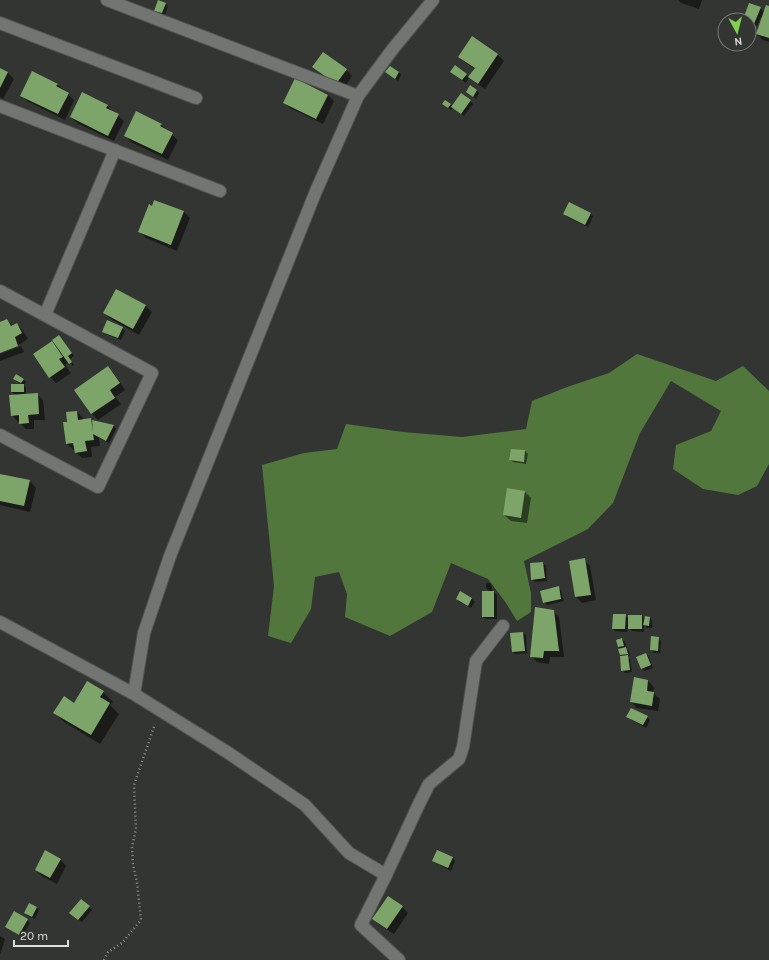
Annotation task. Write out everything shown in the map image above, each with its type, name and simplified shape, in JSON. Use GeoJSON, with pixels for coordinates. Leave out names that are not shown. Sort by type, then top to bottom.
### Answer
{"type":"FeatureCollection","features":[{"type":"Feature","properties":{"kind":"street"},"geometry":{"type":"LineString","coordinates":[[107,0],[358,96]]}},
{"type":"Feature","properties":{"kind":"street"},"geometry":{"type":"LineString","coordinates":[[134,694],[144,633],[170,556],[316,191],[358,96],[392,50],[433,0]]}},
{"type":"Feature","properties":{"kind":"street"},"geometry":{"type":"LineString","coordinates":[[0,23],[196,98]]}},
{"type":"Feature","properties":{"kind":"street"},"geometry":{"type":"LineString","coordinates":[[0,106],[220,191]]}},
{"type":"Feature","properties":{"kind":"street"},"geometry":{"type":"LineString","coordinates":[[45,315],[115,150]]}},
{"type":"Feature","properties":{"kind":"street"},"geometry":{"type":"LineString","coordinates":[[0,291],[152,373],[98,487],[0,435]]}},
{"type":"Feature","properties":{"kind":"street"},"geometry":{"type":"LineString","coordinates":[[0,622],[134,694],[227,752],[305,805],[349,853],[386,875]]}},
{"type":"Feature","properties":{"kind":"street"},"geometry":{"type":"LineString","coordinates":[[399,960],[362,925],[429,784],[459,759],[463,747],[476,660],[503,626]]}},
{"type":"Feature","properties":{"kind":"path"},"geometry":{"type":"LineString","coordinates":[[104,960],[108,952],[122,942],[141,920],[137,882],[133,865],[132,847],[136,829],[134,785],[159,710]]}},
{"type":"Feature","properties":{"kind":"green space"},"geometry":{"type":"Polygon","coordinates":[[[637,354],[716,381],[743,366],[769,391],[769,464],[757,486],[738,495],[703,489],[673,469],[676,445],[711,431],[721,411],[671,381],[640,433],[613,503],[588,529],[524,561],[531,593],[531,612],[517,621],[488,579],[451,563],[432,612],[390,636],[345,617],[347,594],[339,572],[315,577],[311,609],[291,643],[268,636],[274,586],[262,465],[304,453],[337,449],[346,424],[403,432],[462,437],[526,429],[532,401],[609,373],[637,354]]]}},
{"type":"Feature","properties":{"kind":"building"},"geometry":{"type":"Polygon","coordinates":[[[158,0],[166,3],[162,13],[154,11],[158,0]]]}},
{"type":"Feature","properties":{"kind":"building"},"geometry":{"type":"Polygon","coordinates":[[[749,3],[761,7],[757,17],[757,12],[746,12],[749,3]]]}},
{"type":"Feature","properties":{"kind":"building"},"geometry":{"type":"Polygon","coordinates":[[[766,5],[769,6],[769,38],[757,34],[766,5]]]}},
{"type":"Feature","properties":{"kind":"building"},"geometry":{"type":"Polygon","coordinates":[[[472,36],[498,54],[478,84],[468,77],[475,68],[458,57],[472,36]]]}},
{"type":"Feature","properties":{"kind":"building"},"geometry":{"type":"Polygon","coordinates":[[[323,52],[347,69],[336,84],[312,67],[323,52]]]}},
{"type":"Feature","properties":{"kind":"building"},"geometry":{"type":"Polygon","coordinates":[[[455,65],[467,74],[462,80],[450,72],[455,65]]]}},
{"type":"Feature","properties":{"kind":"building"},"geometry":{"type":"Polygon","coordinates":[[[390,66],[399,72],[395,79],[385,72],[390,66]]]}},
{"type":"Feature","properties":{"kind":"building"},"geometry":{"type":"Polygon","coordinates":[[[0,68],[8,72],[0,88],[0,68]]]}},
{"type":"Feature","properties":{"kind":"building"},"geometry":{"type":"Polygon","coordinates":[[[32,71],[58,84],[56,86],[69,93],[58,114],[20,96],[32,71]]]}},
{"type":"Feature","properties":{"kind":"building"},"geometry":{"type":"Polygon","coordinates":[[[295,78],[328,95],[316,119],[283,103],[295,78]]]}},
{"type":"Feature","properties":{"kind":"building"},"geometry":{"type":"Polygon","coordinates":[[[470,85],[477,90],[473,97],[466,92],[470,85]]]}},
{"type":"Feature","properties":{"kind":"building"},"geometry":{"type":"Polygon","coordinates":[[[82,92],[108,105],[106,108],[119,114],[108,136],[70,117],[82,92]]]}},
{"type":"Feature","properties":{"kind":"building"},"geometry":{"type":"Polygon","coordinates":[[[461,93],[471,100],[461,114],[451,107],[461,93]]]}},
{"type":"Feature","properties":{"kind":"building"},"geometry":{"type":"Polygon","coordinates":[[[445,100],[451,104],[448,108],[442,104],[445,100]]]}},
{"type":"Feature","properties":{"kind":"building"},"geometry":{"type":"Polygon","coordinates":[[[136,111],[162,124],[160,126],[173,133],[162,154],[124,136],[136,111]]]}},
{"type":"Feature","properties":{"kind":"building"},"geometry":{"type":"Polygon","coordinates":[[[154,200],[184,211],[171,245],[138,232],[149,204],[152,206],[154,200]]]}},
{"type":"Feature","properties":{"kind":"building"},"geometry":{"type":"Polygon","coordinates":[[[569,202],[591,213],[585,225],[563,214],[569,202]]]}},
{"type":"Feature","properties":{"kind":"building"},"geometry":{"type":"Polygon","coordinates":[[[116,289],[146,305],[133,329],[103,313],[116,289]]]}},
{"type":"Feature","properties":{"kind":"building"},"geometry":{"type":"Polygon","coordinates":[[[7,319],[11,326],[17,323],[22,333],[15,337],[18,346],[0,353],[0,322],[7,319]]]}},
{"type":"Feature","properties":{"kind":"building"},"geometry":{"type":"Polygon","coordinates":[[[107,320],[123,327],[118,338],[102,332],[107,320]]]}},
{"type":"Feature","properties":{"kind":"building"},"geometry":{"type":"Polygon","coordinates":[[[59,335],[72,353],[68,356],[72,362],[69,364],[52,340],[59,335]]]}},
{"type":"Feature","properties":{"kind":"building"},"geometry":{"type":"Polygon","coordinates":[[[52,341],[63,357],[59,359],[65,367],[49,378],[33,354],[52,341]]]}},
{"type":"Feature","properties":{"kind":"building"},"geometry":{"type":"Polygon","coordinates":[[[108,366],[120,383],[110,390],[115,398],[91,414],[74,390],[108,366]]]}},
{"type":"Feature","properties":{"kind":"building"},"geometry":{"type":"Polygon","coordinates":[[[16,374],[24,379],[21,383],[13,379],[16,374]]]}},
{"type":"Feature","properties":{"kind":"building"},"geometry":{"type":"Polygon","coordinates":[[[11,384],[24,384],[24,392],[11,392],[11,384]]]}},
{"type":"Feature","properties":{"kind":"building"},"geometry":{"type":"Polygon","coordinates":[[[38,393],[39,414],[28,415],[29,423],[19,424],[19,415],[11,416],[9,395],[38,393]]]}},
{"type":"Feature","properties":{"kind":"building"},"geometry":{"type":"Polygon","coordinates":[[[77,411],[78,420],[91,418],[93,432],[92,420],[114,425],[106,441],[93,434],[94,440],[85,441],[87,451],[75,453],[73,443],[66,444],[63,422],[67,422],[66,412],[77,411]]]}},
{"type":"Feature","properties":{"kind":"building"},"geometry":{"type":"Polygon","coordinates":[[[511,449],[525,450],[524,462],[509,460],[511,449]]]}},
{"type":"Feature","properties":{"kind":"building"},"geometry":{"type":"Polygon","coordinates":[[[0,474],[30,480],[24,506],[0,501],[0,474]]]}},
{"type":"Feature","properties":{"kind":"building"},"geometry":{"type":"Polygon","coordinates":[[[507,488],[525,491],[521,518],[503,515],[507,488]]]}},
{"type":"Feature","properties":{"kind":"building"},"geometry":{"type":"Polygon","coordinates":[[[585,558],[591,595],[575,597],[569,561],[585,558]]]}},
{"type":"Feature","properties":{"kind":"building"},"geometry":{"type":"Polygon","coordinates":[[[543,562],[545,578],[531,580],[530,563],[543,562]]]}},
{"type":"Feature","properties":{"kind":"building"},"geometry":{"type":"Polygon","coordinates":[[[559,586],[561,599],[543,603],[540,591],[559,586]]]}},
{"type":"Feature","properties":{"kind":"building"},"geometry":{"type":"Polygon","coordinates":[[[460,591],[472,598],[468,606],[456,599],[460,591]]]}},
{"type":"Feature","properties":{"kind":"building"},"geometry":{"type":"Polygon","coordinates":[[[482,591],[494,591],[494,617],[482,617],[482,591]]]}},
{"type":"Feature","properties":{"kind":"building"},"geometry":{"type":"Polygon","coordinates":[[[535,607],[554,610],[559,651],[544,651],[543,658],[530,657],[535,607]]]}},
{"type":"Feature","properties":{"kind":"building"},"geometry":{"type":"Polygon","coordinates":[[[613,614],[626,614],[625,629],[612,629],[613,614]]]}},
{"type":"Feature","properties":{"kind":"building"},"geometry":{"type":"Polygon","coordinates":[[[628,615],[642,615],[642,629],[628,629],[628,615]]]}},
{"type":"Feature","properties":{"kind":"building"},"geometry":{"type":"Polygon","coordinates":[[[645,616],[650,617],[649,626],[643,625],[645,616]]]}},
{"type":"Feature","properties":{"kind":"building"},"geometry":{"type":"Polygon","coordinates":[[[523,632],[525,651],[512,652],[510,633],[523,632]]]}},
{"type":"Feature","properties":{"kind":"building"},"geometry":{"type":"Polygon","coordinates":[[[651,636],[659,637],[658,651],[650,650],[651,636]]]}},
{"type":"Feature","properties":{"kind":"building"},"geometry":{"type":"Polygon","coordinates":[[[622,638],[624,646],[618,647],[616,640],[622,638]]]}},
{"type":"Feature","properties":{"kind":"building"},"geometry":{"type":"Polygon","coordinates":[[[626,647],[628,654],[620,655],[618,649],[626,647]]]}},
{"type":"Feature","properties":{"kind":"building"},"geometry":{"type":"Polygon","coordinates":[[[646,653],[651,665],[641,669],[636,657],[646,653]]]}},
{"type":"Feature","properties":{"kind":"building"},"geometry":{"type":"Polygon","coordinates":[[[628,655],[630,670],[621,671],[620,656],[628,655]]]}},
{"type":"Feature","properties":{"kind":"building"},"geometry":{"type":"Polygon","coordinates":[[[634,677],[648,680],[647,691],[654,692],[652,706],[630,702],[634,677]]]}},
{"type":"Feature","properties":{"kind":"building"},"geometry":{"type":"Polygon","coordinates":[[[87,681],[104,691],[100,697],[110,703],[91,735],[53,713],[64,696],[74,703],[87,681]]]}},
{"type":"Feature","properties":{"kind":"building"},"geometry":{"type":"Polygon","coordinates":[[[631,708],[648,716],[643,725],[626,717],[631,708]]]}},
{"type":"Feature","properties":{"kind":"building"},"geometry":{"type":"Polygon","coordinates":[[[45,850],[61,859],[50,878],[35,870],[45,850]]]}},
{"type":"Feature","properties":{"kind":"building"},"geometry":{"type":"Polygon","coordinates":[[[437,850],[453,857],[448,868],[432,861],[437,850]]]}},
{"type":"Feature","properties":{"kind":"building"},"geometry":{"type":"Polygon","coordinates":[[[388,896],[403,906],[387,929],[372,919],[388,896]]]}},
{"type":"Feature","properties":{"kind":"building"},"geometry":{"type":"Polygon","coordinates":[[[81,899],[90,906],[78,920],[69,913],[81,899]]]}},
{"type":"Feature","properties":{"kind":"building"},"geometry":{"type":"Polygon","coordinates":[[[29,903],[37,907],[32,917],[24,913],[29,903]]]}},
{"type":"Feature","properties":{"kind":"building"},"geometry":{"type":"Polygon","coordinates":[[[14,911],[28,919],[19,935],[5,927],[14,911]]]}}]}
